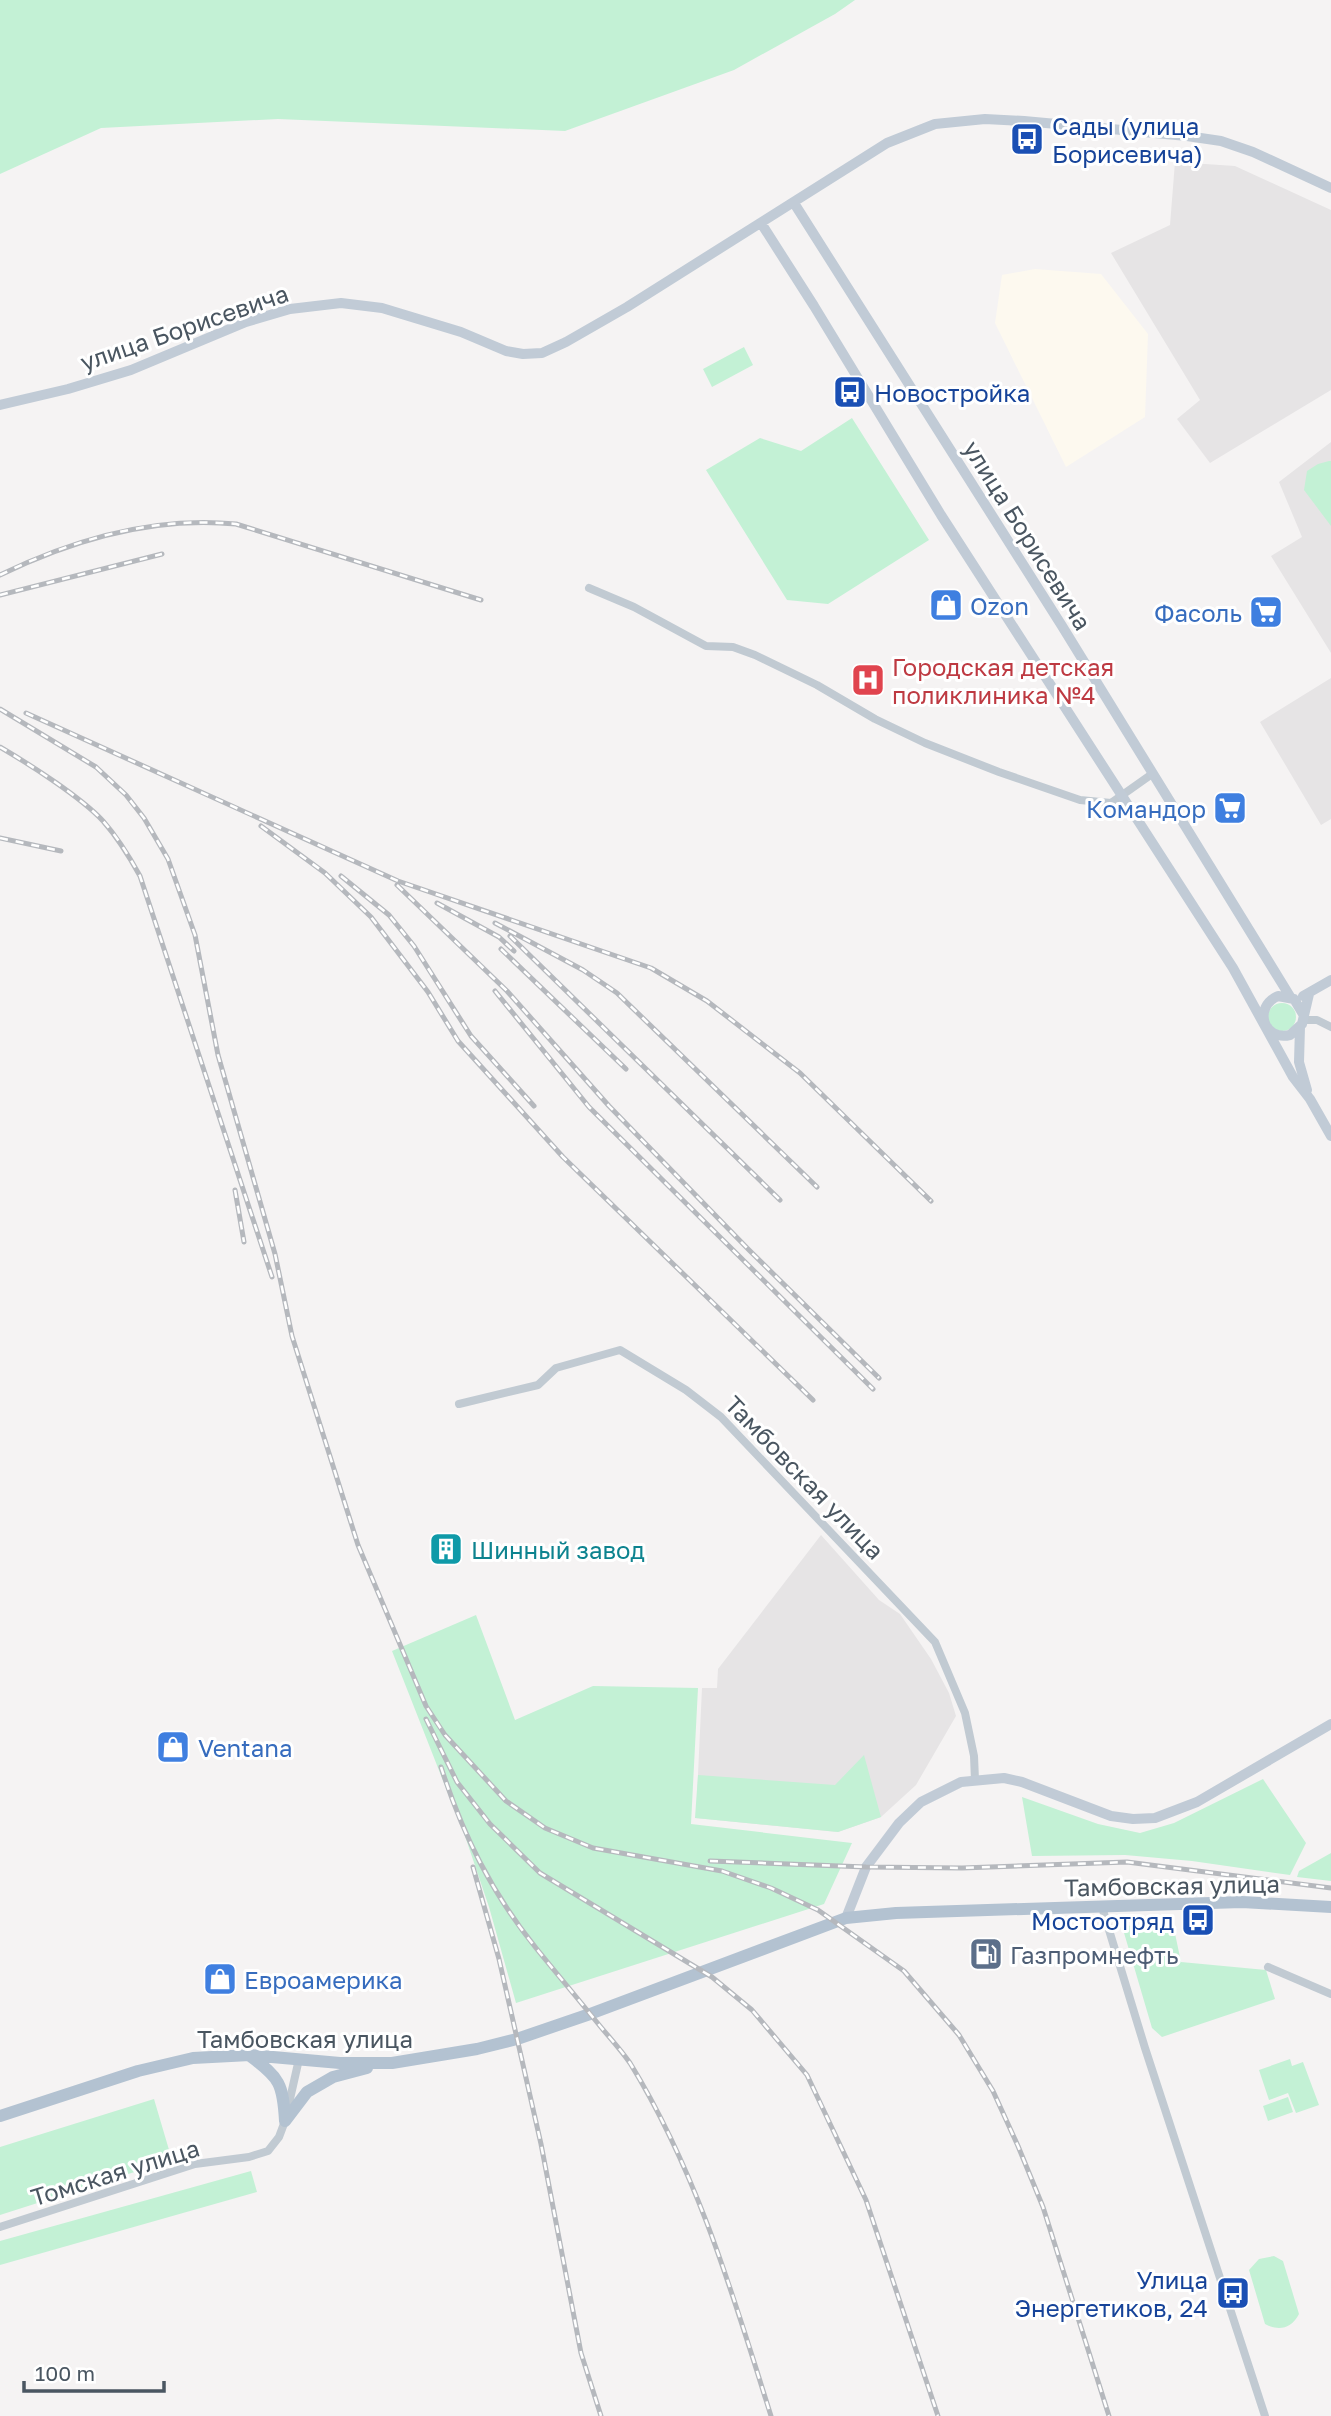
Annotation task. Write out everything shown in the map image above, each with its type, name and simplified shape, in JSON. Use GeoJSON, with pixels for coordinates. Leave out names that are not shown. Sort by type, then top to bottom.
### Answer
{"type":"FeatureCollection","features":[{"type":"Feature","properties":{"kind":"main road","name":"Тамбовская улица"},"geometry":{"type":"LineString","coordinates":[[0,2116],[164,2064],[192,2058],[250,2056],[340,2063],[392,2063],[477,2049],[517,2039],[590,2014],[846,1918],[895,1913],[1242,1902],[1331,1907]]}},
{"type":"Feature","properties":{"kind":"main road"},"geometry":{"type":"LineString","coordinates":[[250,2056],[272,2072],[278,2081],[284,2098],[285,2121]]}},
{"type":"Feature","properties":{"kind":"main road"},"geometry":{"type":"LineString","coordinates":[[285,2121],[307,2092],[333,2077],[392,2063]]}},
{"type":"Feature","properties":{"kind":"street","name":"улица Борисевича"},"geometry":{"type":"LineString","coordinates":[[0,405],[131,370],[246,322],[290,309],[341,303],[382,308],[461,332],[506,351],[542,353],[627,307],[887,143],[935,124],[985,119],[1221,141],[1253,152],[1331,188]]}},
{"type":"Feature","properties":{"kind":"street","name":"улица Борисевича"},"geometry":{"type":"LineString","coordinates":[[794,203],[1062,626],[1293,999]]}},
{"type":"Feature","properties":{"kind":"street"},"geometry":{"type":"LineString","coordinates":[[761,223],[941,515],[1233,968],[1293,1077],[1310,1098],[1331,1136]]}},
{"type":"Feature","properties":{"kind":"street"},"geometry":{"type":"LineString","coordinates":[[589,588],[634,607],[706,646],[733,647],[755,655],[817,684],[875,719],[925,743],[1080,800],[1111,803],[1152,774]]}},
{"type":"Feature","properties":{"kind":"street"},"geometry":{"type":"LineString","coordinates":[[1302,1020],[1290,1035],[1278,1036],[1264,1024],[1263,1010],[1271,999],[1285,996],[1293,999],[1309,994],[1331,980]]}},
{"type":"Feature","properties":{"kind":"street"},"geometry":{"type":"LineString","coordinates":[[1309,994],[1302,1020],[1299,1062],[1310,1098]]}},
{"type":"Feature","properties":{"kind":"street"},"geometry":{"type":"LineString","coordinates":[[1293,999],[1302,1020]]}},
{"type":"Feature","properties":{"kind":"street"},"geometry":{"type":"LineString","coordinates":[[1302,1020],[1317,1020],[1331,1027]]}},
{"type":"Feature","properties":{"kind":"street","name":"Тамбовская улица"},"geometry":{"type":"LineString","coordinates":[[459,1404],[538,1385],[556,1368],[620,1350],[686,1390],[721,1417],[935,1642],[965,1713],[974,1756],[975,1780]]}},
{"type":"Feature","properties":{"kind":"street"},"geometry":{"type":"LineString","coordinates":[[846,1918],[866,1867],[899,1823],[921,1802],[961,1782],[1004,1778],[1022,1782],[1111,1816],[1155,1818],[1198,1802],[1331,1724]]}},
{"type":"Feature","properties":{"kind":"street"},"geometry":{"type":"LineString","coordinates":[[1102,1906],[1145,2048],[1265,2416]]}},
{"type":"Feature","properties":{"kind":"street"},"geometry":{"type":"LineString","coordinates":[[1268,1967],[1331,1994]]}},
{"type":"Feature","properties":{"kind":"street","name":"Томская улица"},"geometry":{"type":"LineString","coordinates":[[0,2227],[195,2164],[249,2157],[268,2151],[279,2137],[285,2121],[299,2059]]}},
{"type":"Feature","properties":{"kind":"shaded area"},"geometry":{"type":"Polygon","coordinates":[[[1175,162],[1235,166],[1331,210],[1331,390],[1210,463],[1177,419],[1200,400],[1111,253],[1170,225],[1175,162]]]}},
{"type":"Feature","properties":{"kind":"shaded area"},"geometry":{"type":"Polygon","coordinates":[[[1035,269],[1101,274],[1148,334],[1145,417],[1066,467],[995,323],[1002,275],[1035,269]]]}},
{"type":"Feature","properties":{"kind":"shaded area"},"geometry":{"type":"Polygon","coordinates":[[[1331,442],[1331,653],[1271,556],[1302,537],[1279,482],[1331,442]]]}},
{"type":"Feature","properties":{"kind":"shaded area"},"geometry":{"type":"Polygon","coordinates":[[[1331,678],[1331,819],[1321,825],[1260,722],[1331,678]]]}},
{"type":"Feature","properties":{"kind":"shaded area"},"geometry":{"type":"Polygon","coordinates":[[[821,1535],[879,1600],[900,1614],[931,1659],[949,1693],[956,1716],[916,1785],[881,1817],[838,1832],[696,1818],[702,1688],[717,1688],[718,1669],[821,1535]]]}},
{"type":"Feature","properties":{"kind":"green space"},"geometry":{"type":"Polygon","coordinates":[[[0,0],[855,0],[835,14],[734,70],[565,131],[278,119],[101,128],[0,174],[0,0]]]}},
{"type":"Feature","properties":{"kind":"green space"},"geometry":{"type":"Polygon","coordinates":[[[744,347],[753,365],[712,387],[703,369],[744,347]]]}},
{"type":"Feature","properties":{"kind":"green space"},"geometry":{"type":"Polygon","coordinates":[[[852,418],[929,540],[828,604],[787,600],[706,470],[760,438],[801,451],[852,418]]]}},
{"type":"Feature","properties":{"kind":"green space"},"geometry":{"type":"Polygon","coordinates":[[[1331,461],[1331,526],[1304,490],[1307,471],[1318,464],[1331,461]]]}},
{"type":"Feature","properties":{"kind":"green space"},"geometry":{"type":"Polygon","coordinates":[[[1282,1003],[1292,1007],[1296,1017],[1292,1027],[1282,1031],[1272,1027],[1268,1017],[1272,1007],[1282,1003]]]}},
{"type":"Feature","properties":{"kind":"green space"},"geometry":{"type":"Polygon","coordinates":[[[476,1615],[515,1720],[593,1686],[698,1688],[691,1824],[852,1843],[824,1904],[516,2003],[489,1907],[466,1839],[392,1651],[476,1615]]]}},
{"type":"Feature","properties":{"kind":"green space"},"geometry":{"type":"Polygon","coordinates":[[[864,1755],[881,1817],[838,1832],[695,1818],[698,1775],[835,1785],[864,1755]]]}},
{"type":"Feature","properties":{"kind":"green space"},"geometry":{"type":"Polygon","coordinates":[[[1263,1779],[1306,1843],[1290,1875],[1192,1861],[1125,1855],[1032,1856],[1022,1797],[1098,1824],[1140,1833],[1174,1823],[1263,1779]]]}},
{"type":"Feature","properties":{"kind":"green space"},"geometry":{"type":"Polygon","coordinates":[[[1331,1853],[1331,1881],[1297,1877],[1299,1871],[1331,1853]]]}},
{"type":"Feature","properties":{"kind":"green space"},"geometry":{"type":"Polygon","coordinates":[[[1173,1924],[1181,1962],[1266,1970],[1275,1999],[1162,2037],[1152,2028],[1122,1926],[1173,1924]]]}},
{"type":"Feature","properties":{"kind":"green space"},"geometry":{"type":"Polygon","coordinates":[[[1290,2059],[1292,2066],[1303,2062],[1319,2105],[1296,2113],[1288,2093],[1269,2100],[1259,2070],[1290,2059]]]}},
{"type":"Feature","properties":{"kind":"green space"},"geometry":{"type":"Polygon","coordinates":[[[1288,2097],[1293,2112],[1268,2121],[1263,2106],[1288,2097]]]}},
{"type":"Feature","properties":{"kind":"green space"},"geometry":{"type":"Polygon","coordinates":[[[154,2099],[172,2160],[0,2215],[0,2147],[154,2099]]]}},
{"type":"Feature","properties":{"kind":"green space"},"geometry":{"type":"Polygon","coordinates":[[[251,2171],[257,2192],[0,2265],[0,2241],[251,2171]]]}},
{"type":"Feature","properties":{"kind":"green space"},"geometry":{"type":"Polygon","coordinates":[[[1274,2256],[1283,2261],[1299,2314],[1293,2323],[1280,2328],[1265,2324],[1249,2270],[1259,2259],[1274,2256]]]}},
{"type":"Feature","properties":{"kind":"railway"},"geometry":{"type":"LineString","coordinates":[[0,575],[57,551],[115,533],[145,527],[205,522],[236,524],[481,600]]}},
{"type":"Feature","properties":{"kind":"railway"},"geometry":{"type":"LineString","coordinates":[[0,595],[162,554]]}},
{"type":"Feature","properties":{"kind":"railway"},"geometry":{"type":"LineString","coordinates":[[0,709],[96,767],[126,795],[144,818],[168,859],[195,935],[218,1055],[275,1254],[292,1336],[358,1545],[426,1706],[445,1735],[506,1801],[545,1828],[593,1848],[722,1871],[771,1888],[818,1910],[904,1971],[959,2035],[993,2091],[1043,2207],[1109,2416]]}},
{"type":"Feature","properties":{"kind":"railway"},"geometry":{"type":"LineString","coordinates":[[26,713],[398,881],[651,968],[707,1001],[800,1073],[931,1201]]}},
{"type":"Feature","properties":{"kind":"railway"},"geometry":{"type":"LineString","coordinates":[[0,747],[54,781],[103,821],[140,876],[272,1277]]}},
{"type":"Feature","properties":{"kind":"railway"},"geometry":{"type":"LineString","coordinates":[[261,826],[325,873],[371,917],[428,992],[458,1041],[563,1157],[813,1400]]}},
{"type":"Feature","properties":{"kind":"railway"},"geometry":{"type":"LineString","coordinates":[[0,838],[61,851]]}},
{"type":"Feature","properties":{"kind":"railway"},"geometry":{"type":"LineString","coordinates":[[341,876],[389,915],[414,946],[471,1036],[534,1106]]}},
{"type":"Feature","properties":{"kind":"railway"},"geometry":{"type":"LineString","coordinates":[[397,885],[507,991],[609,1106],[879,1378]]}},
{"type":"Feature","properties":{"kind":"railway"},"geometry":{"type":"LineString","coordinates":[[437,903],[499,937],[514,951]]}},
{"type":"Feature","properties":{"kind":"railway"},"geometry":{"type":"LineString","coordinates":[[495,923],[583,970],[617,993],[817,1187]]}},
{"type":"Feature","properties":{"kind":"railway"},"geometry":{"type":"LineString","coordinates":[[510,936],[780,1200]]}},
{"type":"Feature","properties":{"kind":"railway"},"geometry":{"type":"LineString","coordinates":[[501,949],[626,1069]]}},
{"type":"Feature","properties":{"kind":"railway"},"geometry":{"type":"LineString","coordinates":[[495,991],[589,1107],[873,1389]]}},
{"type":"Feature","properties":{"kind":"railway"},"geometry":{"type":"LineString","coordinates":[[235,1190],[244,1242]]}},
{"type":"Feature","properties":{"kind":"railway"},"geometry":{"type":"LineString","coordinates":[[426,1719],[457,1782],[490,1824],[540,1873],[712,1977],[752,2010],[807,2075],[866,2200],[938,2416]]}},
{"type":"Feature","properties":{"kind":"railway"},"geometry":{"type":"LineString","coordinates":[[441,1767],[469,1839],[505,1906],[536,1948],[627,2058],[654,2104],[711,2235],[771,2416]]}},
{"type":"Feature","properties":{"kind":"railway"},"geometry":{"type":"LineString","coordinates":[[710,1861],[962,1868],[1127,1862],[1331,1888]]}},
{"type":"Feature","properties":{"kind":"railway"},"geometry":{"type":"LineString","coordinates":[[473,1867],[499,1959],[541,2144],[581,2353],[601,2416]]}},
{"type":"Feature","properties":{"kind":"place","name":"Сады (улица Борисевича)"},"geometry":{"type":"Point","coordinates":[1027,139]}},
{"type":"Feature","properties":{"kind":"place","name":"Новостройка"},"geometry":{"type":"Point","coordinates":[850,392]}},
{"type":"Feature","properties":{"kind":"place","name":"Ozon"},"geometry":{"type":"Point","coordinates":[946,605]}},
{"type":"Feature","properties":{"kind":"place","name":"Фасоль"},"geometry":{"type":"Point","coordinates":[1266,612]}},
{"type":"Feature","properties":{"kind":"place","name":"Городская детская поликлиника №4"},"geometry":{"type":"Point","coordinates":[868,680]}},
{"type":"Feature","properties":{"kind":"place","name":"Командор"},"geometry":{"type":"Point","coordinates":[1230,808]}},
{"type":"Feature","properties":{"kind":"place","name":"Шинный завод"},"geometry":{"type":"Point","coordinates":[446,1549]}},
{"type":"Feature","properties":{"kind":"place","name":"Ventana"},"geometry":{"type":"Point","coordinates":[173,1747]}},
{"type":"Feature","properties":{"kind":"place","name":"Мостоотряд"},"geometry":{"type":"Point","coordinates":[1198,1920]}},
{"type":"Feature","properties":{"kind":"place","name":"Газпромнефть"},"geometry":{"type":"Point","coordinates":[986,1954]}},
{"type":"Feature","properties":{"kind":"place","name":"Евроамерика"},"geometry":{"type":"Point","coordinates":[220,1979]}},
{"type":"Feature","properties":{"kind":"place","name":"Улица Энергетиков, 24"},"geometry":{"type":"Point","coordinates":[1233,2293]}}]}
